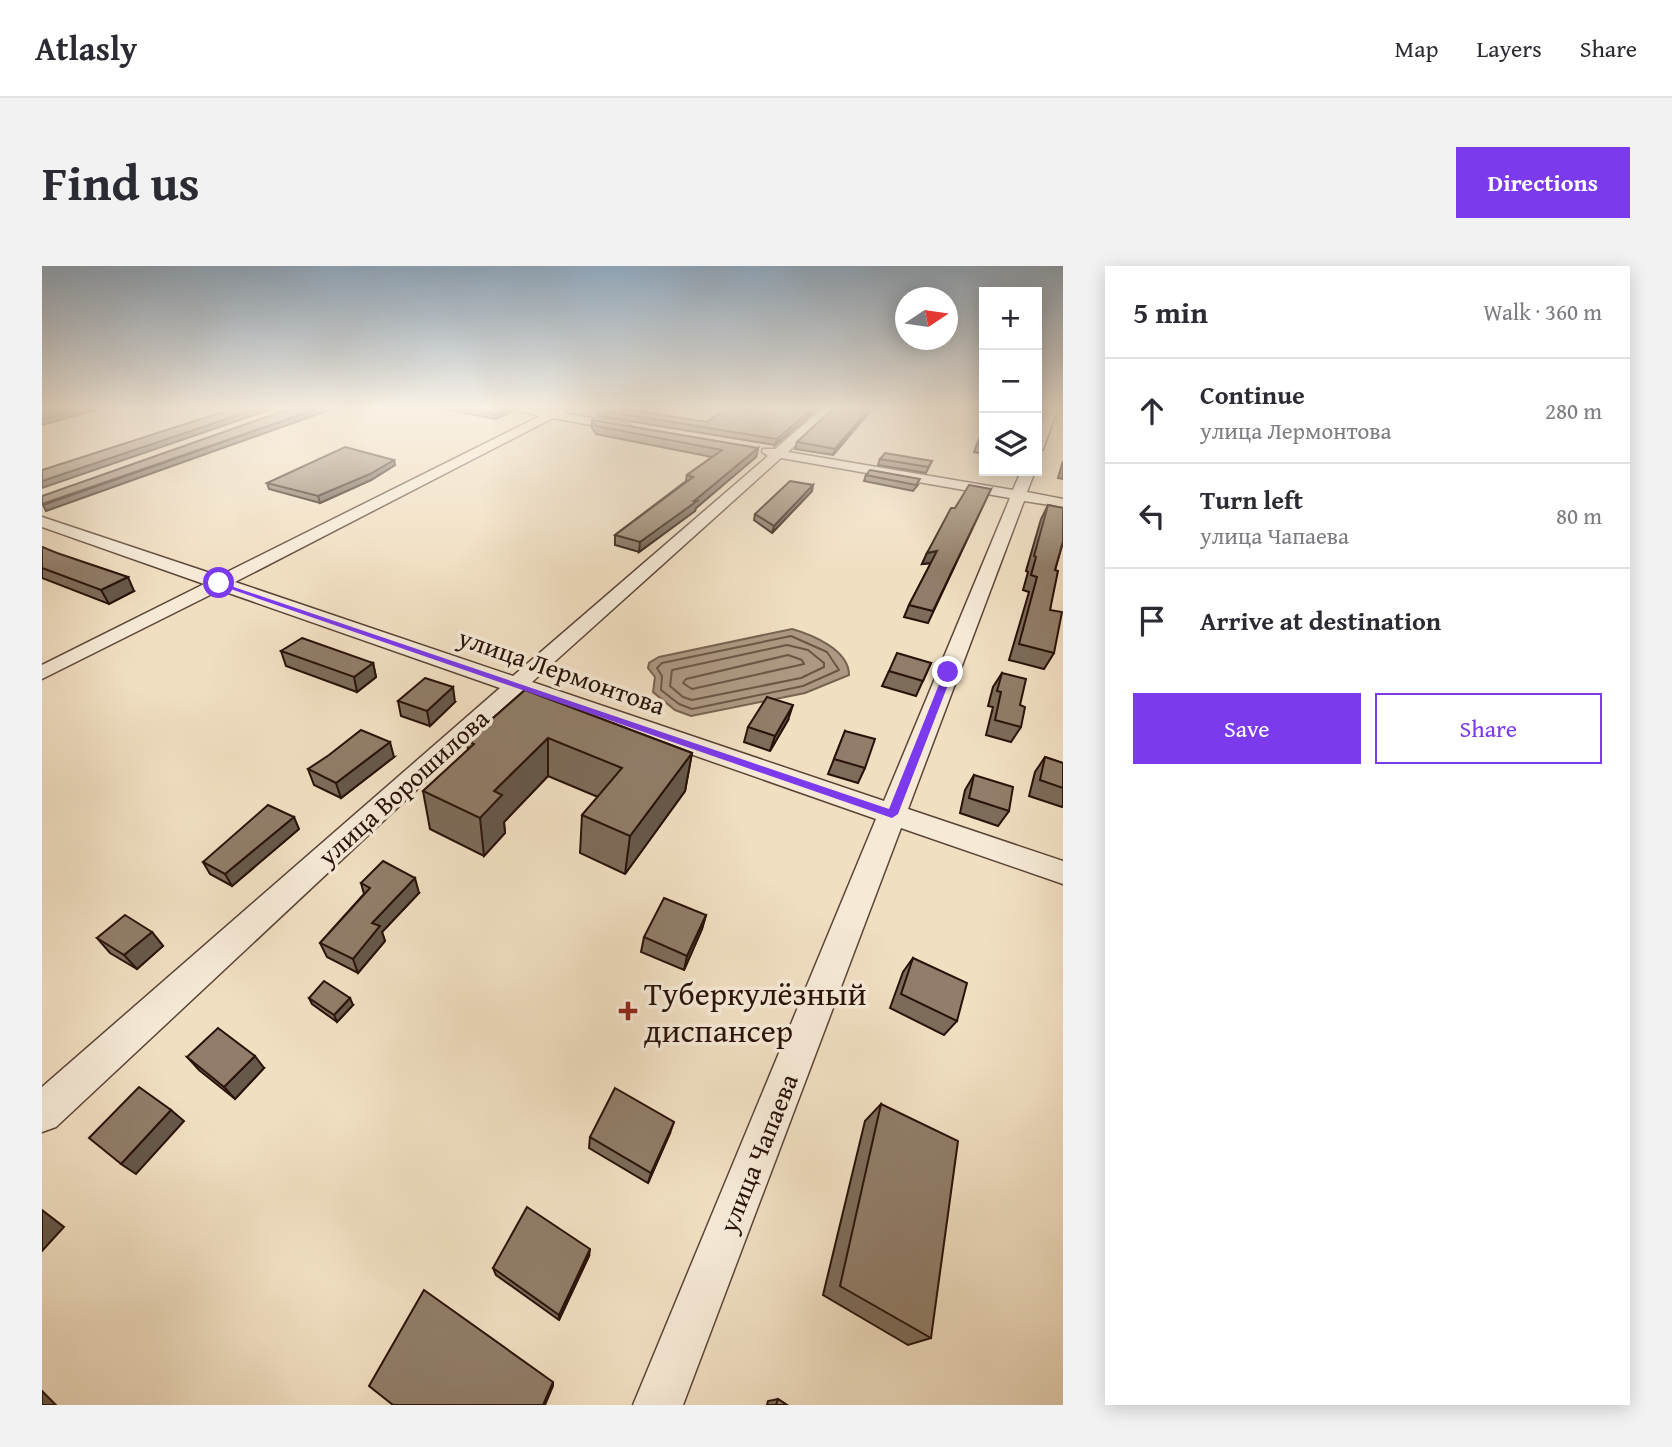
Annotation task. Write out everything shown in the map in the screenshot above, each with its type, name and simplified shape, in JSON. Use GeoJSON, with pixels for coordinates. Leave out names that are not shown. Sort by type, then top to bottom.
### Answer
{"type":"FeatureCollection","features":[{"type":"Feature","properties":{"kind":"street"},"geometry":{"type":"LineString","coordinates":[[42,673],[461,461]]}},
{"type":"Feature","properties":{"kind":"street","name":"улица Ворошилова"},"geometry":{"type":"LineString","coordinates":[[42,1113],[517,684],[771,461]]}},
{"type":"Feature","properties":{"kind":"street"},"geometry":{"type":"LineString","coordinates":[[839,461],[1023,483],[1063,503]]}},
{"type":"Feature","properties":{"kind":"street","name":"улица Чапаева"},"geometry":{"type":"LineString","coordinates":[[659,1405],[1023,483]]}},
{"type":"Feature","properties":{"kind":"street","name":"улица Лермонтова"},"geometry":{"type":"LineString","coordinates":[[42,522],[1063,873]]}},
{"type":"Feature","properties":{"kind":"water"},"geometry":{"type":"Polygon","coordinates":[[[792,629],[810,635],[837,651],[847,666],[849,675],[805,693],[691,716],[675,710],[653,692],[655,677],[648,668],[649,663],[659,657],[792,629]]]}},
{"type":"Feature","properties":{"kind":"building"},"geometry":{"type":"Polygon","coordinates":[[[70,461],[101,461],[42,481],[42,470],[70,461]]]}},
{"type":"Feature","properties":{"kind":"building"},"geometry":{"type":"Polygon","coordinates":[[[141,461],[166,461],[42,504],[42,496],[141,461]]]}},
{"type":"Feature","properties":{"kind":"building"},"geometry":{"type":"Polygon","coordinates":[[[314,461],[392,461],[370,474],[318,496],[267,483],[314,461]]]}},
{"type":"Feature","properties":{"kind":"building"},"geometry":{"type":"Polygon","coordinates":[[[706,461],[742,461],[694,501],[697,501],[640,542],[615,535],[693,477],[687,475],[706,461]]]}},
{"type":"Feature","properties":{"kind":"building"},"geometry":{"type":"Polygon","coordinates":[[[893,461],[932,461],[928,467],[893,461]]]}},
{"type":"Feature","properties":{"kind":"building"},"geometry":{"type":"Polygon","coordinates":[[[870,470],[920,479],[916,485],[866,475],[870,470]]]}},
{"type":"Feature","properties":{"kind":"building"},"geometry":{"type":"Polygon","coordinates":[[[790,481],[813,485],[774,526],[755,514],[790,481]]]}},
{"type":"Feature","properties":{"kind":"building"},"geometry":{"type":"Polygon","coordinates":[[[969,485],[991,489],[933,611],[909,605],[937,551],[927,553],[951,508],[955,508],[969,485]]]}},
{"type":"Feature","properties":{"kind":"building"},"geometry":{"type":"Polygon","coordinates":[[[1048,505],[1063,508],[1063,541],[1055,570],[1058,571],[1050,610],[1062,612],[1054,653],[1019,644],[1037,577],[1031,575],[1048,505]]]}},
{"type":"Feature","properties":{"kind":"building"},"geometry":{"type":"Polygon","coordinates":[[[42,547],[128,577],[101,590],[42,568],[42,547]]]}},
{"type":"Feature","properties":{"kind":"building"},"geometry":{"type":"Polygon","coordinates":[[[302,638],[373,663],[354,677],[281,651],[302,638]]]}},
{"type":"Feature","properties":{"kind":"building"},"geometry":{"type":"Polygon","coordinates":[[[897,653],[931,663],[923,681],[889,671],[897,653]]]}},
{"type":"Feature","properties":{"kind":"building"},"geometry":{"type":"Polygon","coordinates":[[[1002,673],[1026,679],[1020,705],[1025,707],[1021,727],[995,720],[1001,692],[997,691],[1002,673]]]}},
{"type":"Feature","properties":{"kind":"building"},"geometry":{"type":"Polygon","coordinates":[[[425,678],[453,687],[427,711],[398,701],[425,678]]]}},
{"type":"Feature","properties":{"kind":"building"},"geometry":{"type":"Polygon","coordinates":[[[525,690],[692,753],[630,836],[582,815],[622,768],[548,738],[494,791],[502,795],[480,818],[423,791],[474,744],[467,741],[525,690]]]}},
{"type":"Feature","properties":{"kind":"building"},"geometry":{"type":"Polygon","coordinates":[[[767,697],[793,705],[775,736],[748,727],[767,697]]]}},
{"type":"Feature","properties":{"kind":"building"},"geometry":{"type":"Polygon","coordinates":[[[361,730],[390,742],[336,783],[308,769],[329,755],[361,730]]]}},
{"type":"Feature","properties":{"kind":"building"},"geometry":{"type":"Polygon","coordinates":[[[845,731],[875,739],[865,768],[834,759],[845,731]]]}},
{"type":"Feature","properties":{"kind":"building"},"geometry":{"type":"Polygon","coordinates":[[[1045,757],[1063,763],[1063,788],[1040,780],[1045,757]]]}},
{"type":"Feature","properties":{"kind":"building"},"geometry":{"type":"Polygon","coordinates":[[[974,775],[1013,787],[1009,811],[969,798],[974,775]]]}},
{"type":"Feature","properties":{"kind":"building"},"geometry":{"type":"Polygon","coordinates":[[[268,805],[294,817],[225,874],[203,862],[268,805]]]}},
{"type":"Feature","properties":{"kind":"building"},"geometry":{"type":"Polygon","coordinates":[[[383,861],[415,878],[372,923],[380,926],[353,959],[320,943],[370,888],[361,883],[383,861]]]}},
{"type":"Feature","properties":{"kind":"building"},"geometry":{"type":"Polygon","coordinates":[[[664,898],[706,915],[687,956],[644,937],[664,898]]]}},
{"type":"Feature","properties":{"kind":"building"},"geometry":{"type":"Polygon","coordinates":[[[125,915],[152,932],[124,955],[97,938],[125,915]]]}},
{"type":"Feature","properties":{"kind":"building"},"geometry":{"type":"Polygon","coordinates":[[[913,958],[967,983],[957,1021],[901,994],[913,958]]]}},
{"type":"Feature","properties":{"kind":"building"},"geometry":{"type":"Polygon","coordinates":[[[324,981],[350,998],[334,1015],[309,998],[324,981]]]}},
{"type":"Feature","properties":{"kind":"building"},"geometry":{"type":"Polygon","coordinates":[[[218,1028],[255,1056],[224,1087],[187,1057],[218,1028]]]}},
{"type":"Feature","properties":{"kind":"building"},"geometry":{"type":"Polygon","coordinates":[[[139,1087],[171,1110],[121,1164],[89,1138],[139,1087]]]}},
{"type":"Feature","properties":{"kind":"building"},"geometry":{"type":"Polygon","coordinates":[[[615,1088],[674,1122],[651,1173],[590,1137],[615,1088]]]}},
{"type":"Feature","properties":{"kind":"building"},"geometry":{"type":"Polygon","coordinates":[[[881,1104],[958,1141],[931,1338],[840,1286],[881,1104]]]}},
{"type":"Feature","properties":{"kind":"building"},"geometry":{"type":"Polygon","coordinates":[[[527,1207],[590,1249],[559,1315],[493,1268],[527,1207]]]}},
{"type":"Feature","properties":{"kind":"building"},"geometry":{"type":"Polygon","coordinates":[[[424,1290],[553,1382],[543,1405],[393,1405],[369,1386],[424,1290]]]}},
{"type":"Feature","properties":{"kind":"building"},"geometry":{"type":"Polygon","coordinates":[[[778,1399],[787,1405],[776,1405],[778,1399]]]}},
{"type":"Feature","properties":{"kind":"place","name":"Туберкулёзный диспансер"},"geometry":{"type":"Point","coordinates":[628,1011]}},
{"type":"Feature","properties":{"kind":"route"},"geometry":{"type":"LineString","coordinates":[[219,583],[892,814],[948,672]]}}]}
